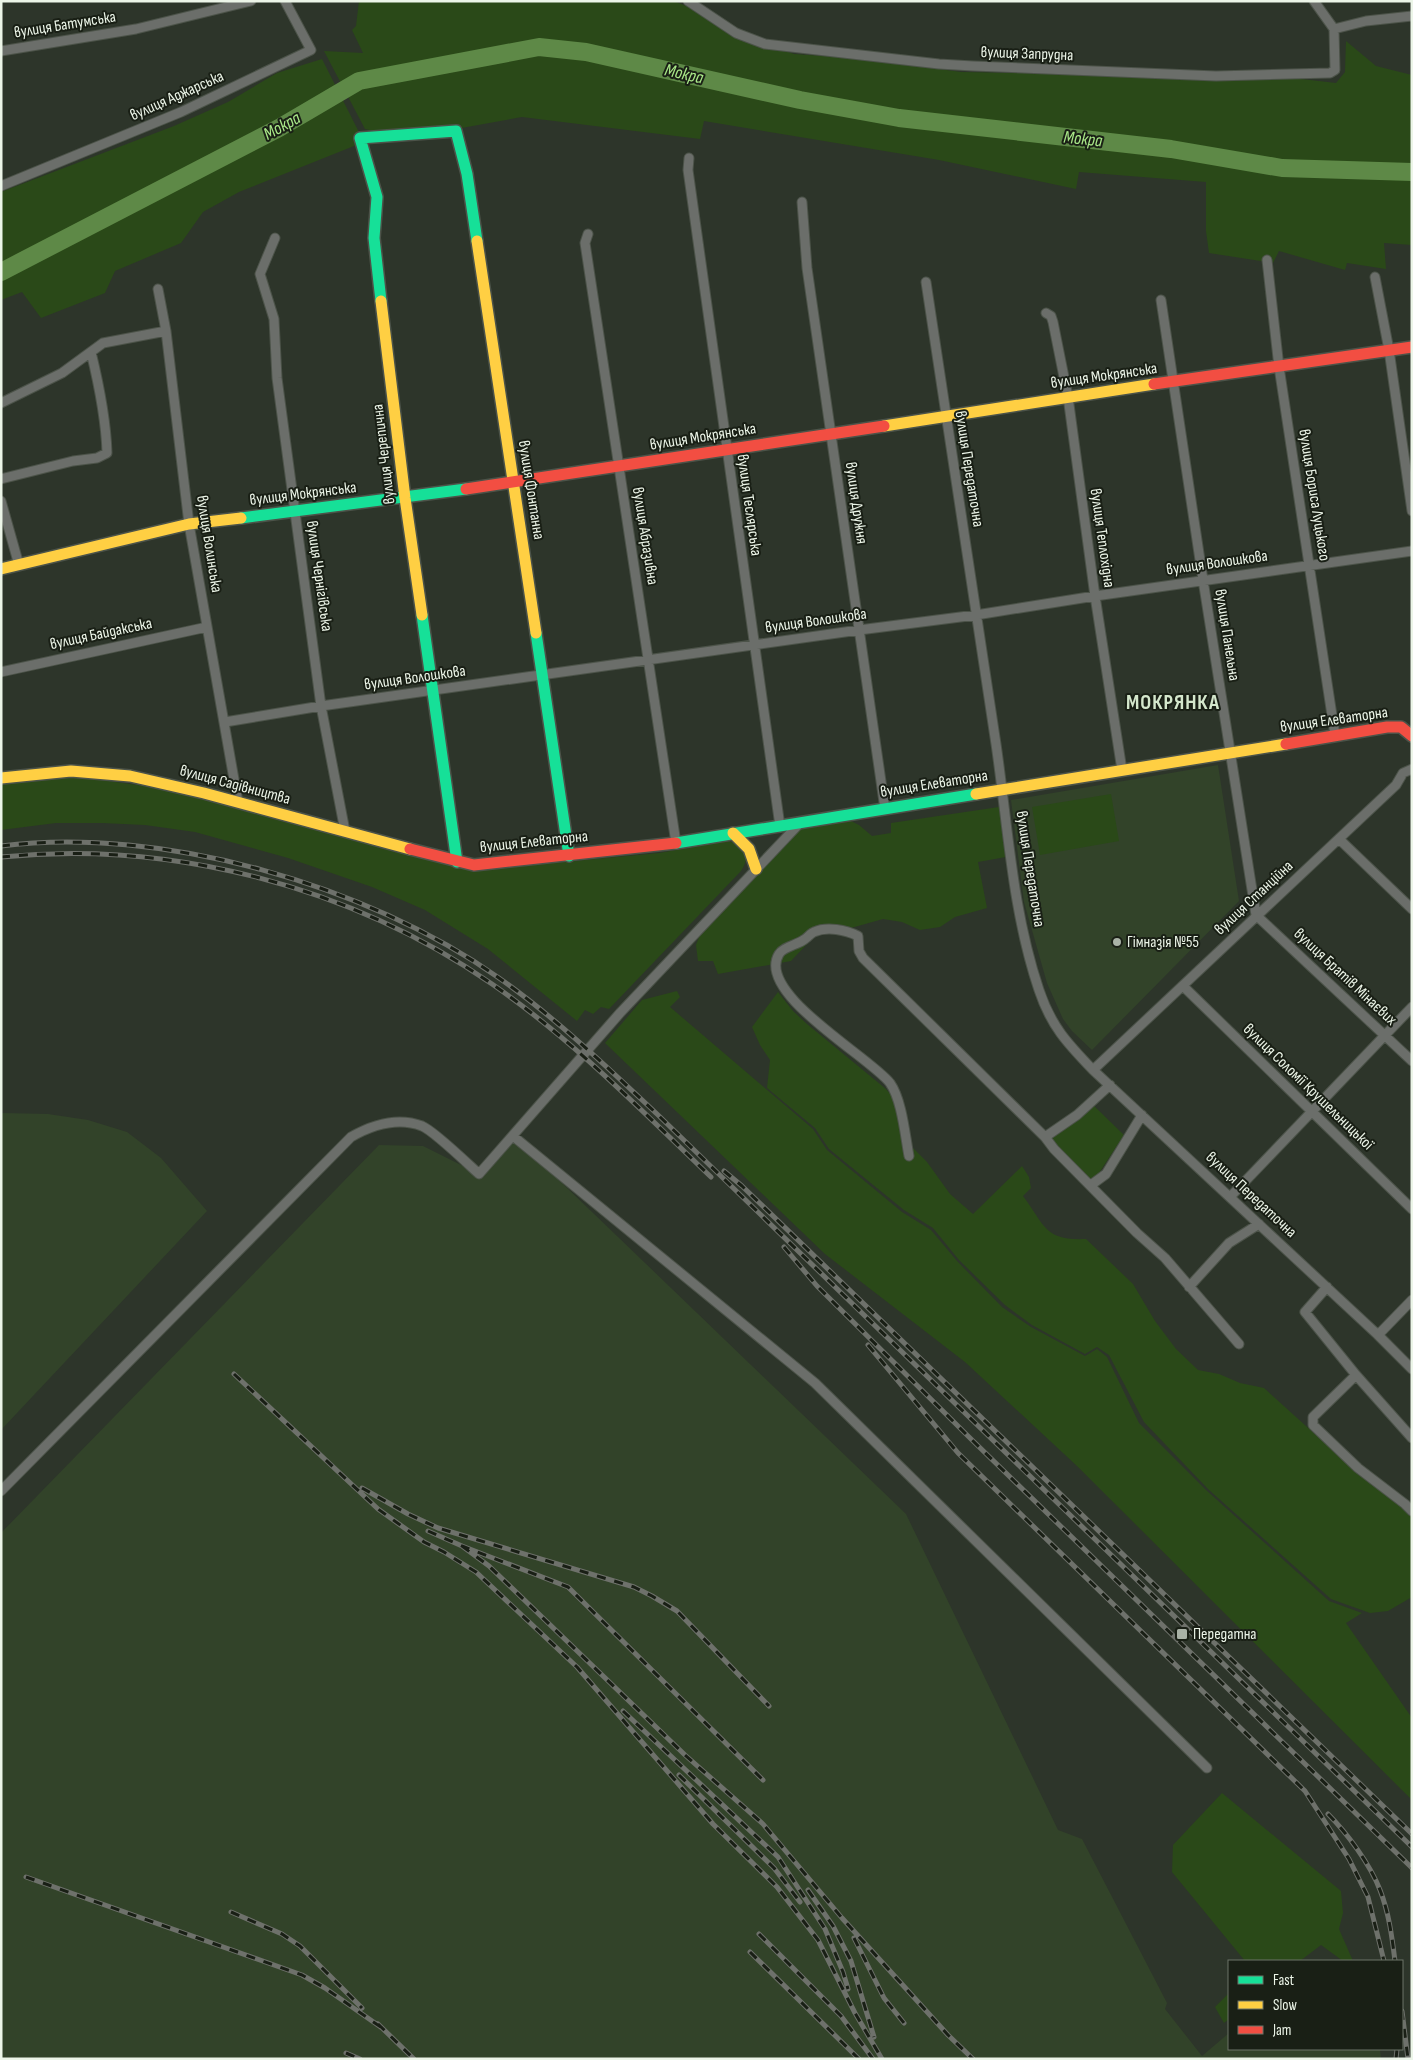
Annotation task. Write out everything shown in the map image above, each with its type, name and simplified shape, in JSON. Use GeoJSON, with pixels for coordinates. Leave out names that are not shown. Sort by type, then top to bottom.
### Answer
{"type":"FeatureCollection","features":[{"type":"Feature","properties":{"kind":"street","name":"вулиця Батумська"},"geometry":{"type":"LineString","coordinates":[[1,51],[136,29],[251,1]]}},
{"type":"Feature","properties":{"kind":"street","name":"вулиця Аджарська"},"geometry":{"type":"LineString","coordinates":[[1,186],[181,112],[312,50],[285,1]]}},
{"type":"Feature","properties":{"kind":"street","name":"вулиця Запрудна"},"geometry":{"type":"LineString","coordinates":[[688,1],[736,33],[765,44],[939,64],[973,66],[1216,76],[1330,73],[1335,70],[1334,29]]}},
{"type":"Feature","properties":{"kind":"street"},"geometry":{"type":"LineString","coordinates":[[1314,1],[1334,29],[1366,22],[1412,16]]}},
{"type":"Feature","properties":{"kind":"street","name":"вулиця Фонтанна"},"geometry":{"type":"LineString","coordinates":[[456,131],[467,174],[569,856]]}},
{"type":"Feature","properties":{"kind":"street","name":"вулиця Черепична"},"geometry":{"type":"LineString","coordinates":[[456,131],[360,138],[377,197],[374,238],[405,498],[457,862]]}},
{"type":"Feature","properties":{"kind":"street","name":"вулиця Теслярська"},"geometry":{"type":"LineString","coordinates":[[689,158],[688,170],[726,449],[780,826]]}},
{"type":"Feature","properties":{"kind":"street","name":"вулиця Дружня"},"geometry":{"type":"LineString","coordinates":[[802,202],[807,268],[885,809]]}},
{"type":"Feature","properties":{"kind":"street","name":"вулиця Абразивна"},"geometry":{"type":"LineString","coordinates":[[588,234],[585,243],[676,843]]}},
{"type":"Feature","properties":{"kind":"street","name":"вулиця Чернігівська"},"geometry":{"type":"LineString","coordinates":[[275,238],[260,274],[274,320],[277,378],[321,706],[345,831]]}},
{"type":"Feature","properties":{"kind":"street","name":"вулиця Бориса Луцького"},"geometry":{"type":"LineString","coordinates":[[1267,260],[1279,367],[1335,735]]}},
{"type":"Feature","properties":{"kind":"street"},"geometry":{"type":"LineString","coordinates":[[1375,276],[1389,350],[1412,510]]}},
{"type":"Feature","properties":{"kind":"street","name":"вулиця Передаточна"},"geometry":{"type":"LineString","coordinates":[[926,282],[1003,789],[1018,912],[1039,990],[1054,1025],[1066,1042],[1094,1070],[1327,1287],[1412,1369]]}},
{"type":"Feature","properties":{"kind":"street","name":"вулиця Волинська"},"geometry":{"type":"LineString","coordinates":[[158,289],[166,331],[190,524],[238,802]]}},
{"type":"Feature","properties":{"kind":"street","name":"вулиця Панельна"},"geometry":{"type":"LineString","coordinates":[[1162,300],[1203,580],[1256,915]]}},
{"type":"Feature","properties":{"kind":"street","name":"вулиця Теплохідна"},"geometry":{"type":"LineString","coordinates":[[1046,313],[1051,316],[1054,322],[1068,397],[1095,596],[1122,770]]}},
{"type":"Feature","properties":{"kind":"street"},"geometry":{"type":"LineString","coordinates":[[1,403],[62,373],[103,343],[166,331]]}},
{"type":"Feature","properties":{"kind":"street","name":"вулиця Мокрянська"},"geometry":{"type":"LineString","coordinates":[[1,569],[190,524],[513,483],[1068,397],[1412,347]]}},
{"type":"Feature","properties":{"kind":"street"},"geometry":{"type":"LineString","coordinates":[[1,479],[97,458],[107,453],[107,436],[100,391],[91,352]]}},
{"type":"Feature","properties":{"kind":"street"},"geometry":{"type":"LineString","coordinates":[[1,501],[19,565]]}},
{"type":"Feature","properties":{"kind":"street","name":"вулиця Волошкова"},"geometry":{"type":"LineString","coordinates":[[224,722],[321,706],[542,676],[755,644],[976,615],[1310,564],[1412,551]]}},
{"type":"Feature","properties":{"kind":"street","name":"вулиця Байдакська"},"geometry":{"type":"LineString","coordinates":[[1,672],[207,627]]}},
{"type":"Feature","properties":{"kind":"street","name":"вулиця Елеваторна"},"geometry":{"type":"LineString","coordinates":[[457,862],[474,865],[676,843],[1387,727],[1401,727],[1412,736]]}},
{"type":"Feature","properties":{"kind":"street","name":"вулиця Станційна"},"geometry":{"type":"LineString","coordinates":[[1094,1070],[1256,915],[1396,785],[1404,774],[1412,769]]}},
{"type":"Feature","properties":{"kind":"street","name":"вулиця Садівництва"},"geometry":{"type":"LineString","coordinates":[[1,778],[37,772],[80,771],[117,774],[238,802],[457,862]]}},
{"type":"Feature","properties":{"kind":"street"},"geometry":{"type":"LineString","coordinates":[[1,1491],[351,1137],[368,1127],[401,1121],[424,1127],[479,1174],[598,1037],[800,822]]}},
{"type":"Feature","properties":{"kind":"street"},"geometry":{"type":"LineString","coordinates":[[733,833],[744,841],[752,851],[756,869]]}},
{"type":"Feature","properties":{"kind":"street"},"geometry":{"type":"LineString","coordinates":[[1339,839],[1412,909]]}},
{"type":"Feature","properties":{"kind":"street","name":"вулиця Братів Мінаєвих"},"geometry":{"type":"LineString","coordinates":[[1256,915],[1412,1061]]}},
{"type":"Feature","properties":{"kind":"street"},"geometry":{"type":"LineString","coordinates":[[909,1156],[897,1098],[890,1083],[866,1061],[806,1014],[779,979],[776,966],[779,954],[784,949],[803,941],[814,932],[833,929],[850,932],[858,936],[859,951],[863,958],[1045,1136],[1054,1148],[1137,1233],[1165,1258],[1239,1344]]}},
{"type":"Feature","properties":{"kind":"street","name":"вулиця Соломії Крушельницької"},"geometry":{"type":"LineString","coordinates":[[1183,986],[1412,1209]]}},
{"type":"Feature","properties":{"kind":"street"},"geometry":{"type":"LineString","coordinates":[[1230,1196],[1412,1007]]}},
{"type":"Feature","properties":{"kind":"street"},"geometry":{"type":"LineString","coordinates":[[1045,1136],[1077,1115],[1110,1085]]}},
{"type":"Feature","properties":{"kind":"street"},"geometry":{"type":"LineString","coordinates":[[1091,1185],[1106,1174],[1142,1115]]}},
{"type":"Feature","properties":{"kind":"street"},"geometry":{"type":"LineString","coordinates":[[513,1136],[815,1383],[1207,1768]]}},
{"type":"Feature","properties":{"kind":"street"},"geometry":{"type":"LineString","coordinates":[[1189,1287],[1229,1243],[1259,1224]]}},
{"type":"Feature","properties":{"kind":"street"},"geometry":{"type":"LineString","coordinates":[[1327,1287],[1305,1312],[1356,1375],[1412,1438]]}},
{"type":"Feature","properties":{"kind":"street"},"geometry":{"type":"LineString","coordinates":[[1378,1335],[1412,1300]]}},
{"type":"Feature","properties":{"kind":"street"},"geometry":{"type":"LineString","coordinates":[[1356,1375],[1313,1417],[1312,1425],[1358,1468],[1405,1504],[1412,1512]]}},
{"type":"Feature","properties":{"kind":"shaded area","name":"Гімназія №55"},"geometry":{"type":"Polygon","coordinates":[[[1218,765],[1239,901],[1092,1050],[1072,1031],[1063,1019],[1047,983],[1024,902],[1011,800],[1218,765]]]}},
{"type":"Feature","properties":{"kind":"shaded area"},"geometry":{"type":"Polygon","coordinates":[[[1,1113],[48,1114],[88,1120],[127,1132],[161,1158],[207,1211],[1,1430],[1,1113]]]}},
{"type":"Feature","properties":{"kind":"shaded area"},"geometry":{"type":"Polygon","coordinates":[[[513,1136],[906,1514],[1058,1830],[1082,1839],[1167,2003],[1165,2009],[1202,2056],[1228,2034],[1228,2050],[1380,2050],[1381,2059],[1,2059],[1,1533],[379,1145],[423,1146],[479,1174],[513,1136]]]}},
{"type":"Feature","properties":{"kind":"green space"},"geometry":{"type":"Polygon","coordinates":[[[359,1],[674,1],[712,17],[753,40],[794,54],[866,59],[961,72],[1284,77],[1336,83],[1345,72],[1346,41],[1376,66],[1412,75],[1412,245],[1384,243],[1386,269],[1347,263],[1345,270],[1279,251],[1273,263],[1209,253],[1206,231],[1206,182],[1079,172],[1076,189],[939,160],[704,121],[700,139],[522,117],[434,133],[388,134],[365,129],[324,51],[363,53],[352,30],[356,26],[359,1]]]}},
{"type":"Feature","properties":{"kind":"green space"},"geometry":{"type":"Polygon","coordinates":[[[322,59],[364,142],[239,192],[203,212],[181,243],[115,271],[105,293],[41,318],[22,292],[1,300],[1,192],[174,126],[228,102],[277,73],[322,59]]]}},
{"type":"Feature","properties":{"kind":"green space"},"geometry":{"type":"Polygon","coordinates":[[[80,777],[166,789],[489,869],[659,853],[728,841],[738,844],[745,854],[746,860],[741,871],[609,1009],[601,1007],[593,1014],[585,1010],[577,1021],[488,949],[425,910],[372,887],[288,858],[195,832],[145,825],[56,823],[1,830],[1,784],[32,779],[80,777]]]}},
{"type":"Feature","properties":{"kind":"green space"},"geometry":{"type":"Polygon","coordinates":[[[1111,794],[1119,841],[1040,855],[1032,807],[1111,794]]]}},
{"type":"Feature","properties":{"kind":"green space"},"geometry":{"type":"Polygon","coordinates":[[[999,807],[1006,857],[978,862],[987,908],[955,917],[940,927],[920,930],[902,922],[883,919],[851,928],[841,925],[817,928],[808,943],[791,961],[718,974],[713,961],[698,961],[696,945],[701,932],[801,828],[851,821],[872,836],[891,833],[891,823],[999,807]]]}},
{"type":"Feature","properties":{"kind":"green space"},"geometry":{"type":"Polygon","coordinates":[[[677,991],[680,997],[670,1007],[813,1129],[827,1150],[902,1212],[931,1230],[957,1261],[1002,1307],[1031,1327],[1085,1356],[1097,1349],[1107,1357],[1139,1423],[1206,1490],[1329,1601],[1362,1613],[1346,1623],[1412,1718],[1412,1800],[1077,1466],[965,1362],[825,1254],[605,1043],[642,1000],[677,991]]]}},
{"type":"Feature","properties":{"kind":"green space"},"geometry":{"type":"Polygon","coordinates":[[[778,992],[793,1011],[807,1024],[886,1089],[906,1113],[909,1144],[927,1162],[950,1194],[973,1214],[1022,1166],[1029,1177],[1031,1188],[1023,1196],[1047,1229],[1053,1234],[1062,1237],[1086,1239],[1133,1284],[1155,1321],[1176,1349],[1198,1370],[1219,1374],[1240,1383],[1264,1388],[1369,1483],[1399,1504],[1412,1517],[1412,1597],[1388,1611],[1370,1613],[1331,1599],[1208,1489],[1144,1422],[1109,1355],[1097,1347],[1085,1354],[1032,1325],[1005,1305],[959,1260],[933,1228],[904,1210],[829,1149],[815,1128],[767,1088],[770,1060],[760,1045],[752,1027],[778,992]]]}},
{"type":"Feature","properties":{"kind":"green space"},"geometry":{"type":"Polygon","coordinates":[[[1092,1104],[1124,1135],[1099,1173],[1091,1179],[1053,1143],[1052,1137],[1092,1104]]]}},
{"type":"Feature","properties":{"kind":"green space"},"geometry":{"type":"Polygon","coordinates":[[[1222,1793],[1341,1891],[1343,1913],[1339,1929],[1353,1960],[1342,1960],[1321,1945],[1301,1960],[1244,1960],[1172,1872],[1173,1845],[1222,1793]]]}},
{"type":"Feature","properties":{"kind":"green space"},"geometry":{"type":"Polygon","coordinates":[[[1228,1994],[1228,2020],[1224,2023],[1215,2007],[1228,1994]]]}},
{"type":"Feature","properties":{"kind":"waterway","name":"Мокра"},"geometry":{"type":"LineString","coordinates":[[1,272],[279,128],[359,81],[539,47],[586,52],[800,100],[899,118],[1171,149],[1282,168],[1412,172]]}},
{"type":"Feature","properties":{"kind":"railway"},"geometry":{"type":"LineString","coordinates":[[1,846],[63,842],[129,845],[195,854],[261,870],[326,890],[388,915],[446,945],[499,978],[561,1026],[657,1114],[1412,1847]]}},
{"type":"Feature","properties":{"kind":"railway"},"geometry":{"type":"LineString","coordinates":[[1,857],[65,854],[130,856],[194,864],[257,877],[319,896],[379,920],[437,950],[522,1005],[605,1076],[711,1177]]}},
{"type":"Feature","properties":{"kind":"railway"},"geometry":{"type":"LineString","coordinates":[[724,1171],[742,1186],[1412,1834]]}},
{"type":"Feature","properties":{"kind":"railway"},"geometry":{"type":"LineString","coordinates":[[784,1247],[817,1286],[971,1439],[1412,1868]]}},
{"type":"Feature","properties":{"kind":"railway"},"geometry":{"type":"LineString","coordinates":[[868,1345],[958,1453],[1305,1791],[1349,1859],[1368,1897],[1384,1960]]}},
{"type":"Feature","properties":{"kind":"railway"},"geometry":{"type":"LineString","coordinates":[[234,1374],[378,1509],[424,1542],[476,1572],[577,1667],[713,1824],[777,1887],[818,1940],[855,2013],[882,2059]]}},
{"type":"Feature","properties":{"kind":"railway"},"geometry":{"type":"LineString","coordinates":[[362,1488],[408,1514],[438,1528],[634,1587],[652,1596],[677,1611],[769,1706]]}},
{"type":"Feature","properties":{"kind":"railway"},"geometry":{"type":"LineString","coordinates":[[428,1531],[568,1587],[763,1780]]}},
{"type":"Feature","properties":{"kind":"railway"},"geometry":{"type":"LineString","coordinates":[[462,1546],[489,1566],[685,1755],[763,1824],[842,1918],[948,2035],[973,2059]]}},
{"type":"Feature","properties":{"kind":"railway"},"geometry":{"type":"LineString","coordinates":[[623,1711],[778,1857],[825,1929],[848,1989]]}},
{"type":"Feature","properties":{"kind":"railway"},"geometry":{"type":"LineString","coordinates":[[679,1775],[774,1868],[800,1902]]}},
{"type":"Feature","properties":{"kind":"railway"},"geometry":{"type":"LineString","coordinates":[[1328,1814],[1357,1849],[1376,1880],[1388,1916],[1395,1960]]}},
{"type":"Feature","properties":{"kind":"railway"},"geometry":{"type":"LineString","coordinates":[[26,1877],[302,1975],[325,1988],[382,2028]]}},
{"type":"Feature","properties":{"kind":"railway"},"geometry":{"type":"LineString","coordinates":[[808,1890],[833,1926],[851,1961],[874,2037]]}},
{"type":"Feature","properties":{"kind":"railway"},"geometry":{"type":"LineString","coordinates":[[231,1912],[282,1934],[300,1946],[362,2008]]}},
{"type":"Feature","properties":{"kind":"railway"},"geometry":{"type":"LineString","coordinates":[[759,1934],[841,2016],[873,2059]]}},
{"type":"Feature","properties":{"kind":"railway"},"geometry":{"type":"LineString","coordinates":[[854,1938],[884,1998],[904,2023]]}},
{"type":"Feature","properties":{"kind":"railway"},"geometry":{"type":"LineString","coordinates":[[750,1952],[859,2059]]}},
{"type":"Feature","properties":{"kind":"railway"},"geometry":{"type":"LineString","coordinates":[[1403,2019],[1408,2059]]}},
{"type":"Feature","properties":{"kind":"railway"},"geometry":{"type":"LineString","coordinates":[[378,2024],[414,2059]]}},
{"type":"Feature","properties":{"kind":"railway"},"geometry":{"type":"LineString","coordinates":[[1396,2059],[1397,2050]]}},
{"type":"Feature","properties":{"kind":"railway"},"geometry":{"type":"LineString","coordinates":[[346,2053],[360,2059]]}},
{"type":"Feature","properties":{"kind":"traffic: fast"},"geometry":{"type":"LineString","coordinates":[[381,301],[374,238],[377,197],[360,138],[456,131],[467,174],[477,241]]}},
{"type":"Feature","properties":{"kind":"traffic: fast"},"geometry":{"type":"LineString","coordinates":[[241,518],[466,489]]}},
{"type":"Feature","properties":{"kind":"traffic: fast"},"geometry":{"type":"LineString","coordinates":[[422,615],[457,862]]}},
{"type":"Feature","properties":{"kind":"traffic: fast"},"geometry":{"type":"LineString","coordinates":[[536,633],[569,856]]}},
{"type":"Feature","properties":{"kind":"traffic: fast"},"geometry":{"type":"LineString","coordinates":[[676,843],[976,794]]}},
{"type":"Feature","properties":{"kind":"traffic: slow"},"geometry":{"type":"LineString","coordinates":[[477,241],[536,633]]}},
{"type":"Feature","properties":{"kind":"traffic: slow"},"geometry":{"type":"LineString","coordinates":[[381,301],[405,498],[422,615]]}},
{"type":"Feature","properties":{"kind":"traffic: slow"},"geometry":{"type":"LineString","coordinates":[[884,426],[1154,384]]}},
{"type":"Feature","properties":{"kind":"traffic: slow"},"geometry":{"type":"LineString","coordinates":[[1,569],[189,524],[241,518]]}},
{"type":"Feature","properties":{"kind":"traffic: slow"},"geometry":{"type":"LineString","coordinates":[[976,794],[1286,744]]}},
{"type":"Feature","properties":{"kind":"traffic: slow"},"geometry":{"type":"LineString","coordinates":[[1,778],[71,771],[130,776],[204,793],[410,849]]}},
{"type":"Feature","properties":{"kind":"traffic: slow"},"geometry":{"type":"LineString","coordinates":[[733,833],[749,849],[756,869]]}},
{"type":"Feature","properties":{"kind":"traffic: jam"},"geometry":{"type":"LineString","coordinates":[[1154,384],[1412,347]]}},
{"type":"Feature","properties":{"kind":"traffic: jam"},"geometry":{"type":"LineString","coordinates":[[466,489],[884,426]]}},
{"type":"Feature","properties":{"kind":"traffic: jam"},"geometry":{"type":"LineString","coordinates":[[1286,744],[1387,727],[1401,727],[1412,736]]}},
{"type":"Feature","properties":{"kind":"traffic: jam"},"geometry":{"type":"LineString","coordinates":[[410,849],[474,865],[676,843]]}},
{"type":"Feature","properties":{"kind":"place","name":"Гімназія №55"},"geometry":{"type":"Point","coordinates":[1117,942]}},
{"type":"Feature","properties":{"kind":"place","name":"Передатна"},"geometry":{"type":"Point","coordinates":[1182,1634]}},
{"type":"Feature","properties":{"kind":"district","name":"МОКРЯНКА"},"geometry":{"type":"Point","coordinates":[1173,702]}}]}
